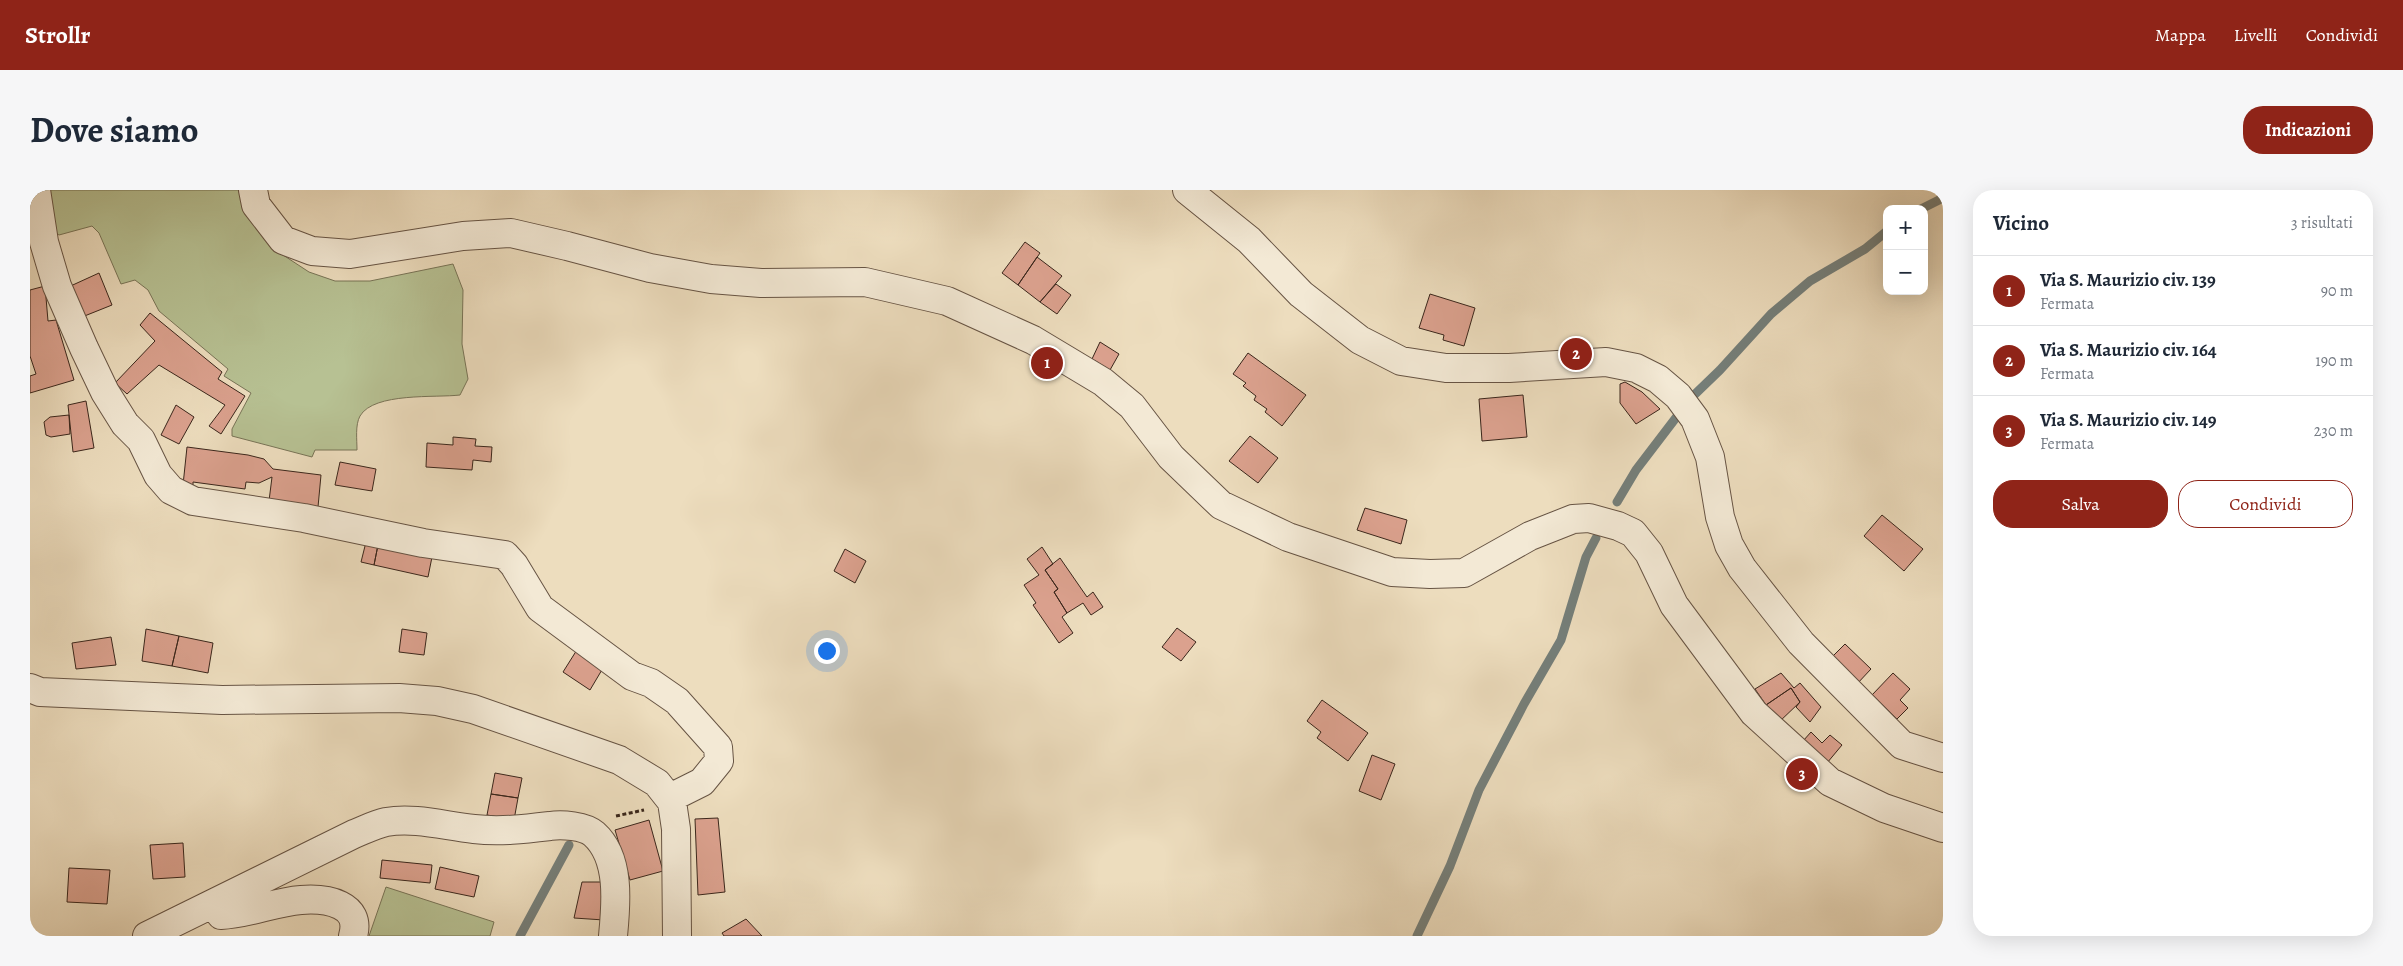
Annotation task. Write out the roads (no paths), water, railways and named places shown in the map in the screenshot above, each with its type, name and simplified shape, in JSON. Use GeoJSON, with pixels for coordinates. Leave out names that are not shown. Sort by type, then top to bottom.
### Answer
{"type":"FeatureCollection","features":[{"type":"Feature","properties":{"kind":"street"},"geometry":{"type":"LineString","coordinates":[[36,190],[44,242],[57,286],[84,348],[110,400],[125,424],[141,440],[158,475],[171,490],[193,501],[304,518],[423,543],[505,555],[514,565],[540,608],[632,676],[650,683],[677,701],[718,747],[719,760],[702,782],[662,803]]}},
{"type":"Feature","properties":{"kind":"street"},"geometry":{"type":"LineString","coordinates":[[253,190],[256,205],[283,240],[312,251],[350,254],[464,236],[511,234],[567,246],[650,268],[711,279],[761,283],[865,282],[947,300],[1033,340],[1103,382],[1132,406],[1171,457],[1221,505],[1288,537],[1392,572],[1464,573],[1530,536],[1573,519],[1589,518],[1618,526],[1633,533],[1650,553],[1674,605],[1754,713],[1830,782],[1884,808],[1943,828]]}},
{"type":"Feature","properties":{"kind":"street"},"geometry":{"type":"LineString","coordinates":[[1187,190],[1249,240],[1301,294],[1360,340],[1401,361],[1455,368],[1509,368],[1606,362],[1636,368],[1658,379],[1678,396],[1695,419],[1710,457],[1720,518],[1729,545],[1742,568],[1801,643],[1902,745],[1943,758]]}},
{"type":"Feature","properties":{"kind":"street"},"geometry":{"type":"LineString","coordinates":[[30,688],[40,692],[222,700],[399,698],[437,701],[473,709],[619,760],[657,783],[662,803],[676,828],[677,936]]}},
{"type":"Feature","properties":{"kind":"street"},"geometry":{"type":"LineString","coordinates":[[147,936],[354,834],[386,822],[433,822],[475,830],[512,830],[555,825],[581,828],[593,833],[608,856],[615,884],[613,936]]}},
{"type":"Feature","properties":{"kind":"street"},"geometry":{"type":"LineString","coordinates":[[213,904],[221,915],[235,915],[301,900],[328,902],[344,906],[351,911],[356,925],[353,936]]}},
{"type":"Feature","properties":{"kind":"waterway"},"geometry":{"type":"LineString","coordinates":[[1928,206],[1943,196]]}},
{"type":"Feature","properties":{"kind":"waterway"},"geometry":{"type":"LineString","coordinates":[[1617,502],[1636,470],[1691,398],[1720,370],[1771,314],[1810,281],[1865,249],[1883,234]]}},
{"type":"Feature","properties":{"kind":"waterway"},"geometry":{"type":"LineString","coordinates":[[1417,936],[1450,866],[1479,790],[1524,704],[1561,640],[1586,557],[1596,538]]}},
{"type":"Feature","properties":{"kind":"waterway"},"geometry":{"type":"LineString","coordinates":[[520,936],[569,845]]}},
{"type":"Feature","properties":{"kind":"place","name":"Via S. Maurizio civ. 164"},"geometry":{"type":"Point","coordinates":[1576,354]}},
{"type":"Feature","properties":{"kind":"place","name":"Via S. Maurizio civ. 139"},"geometry":{"type":"Point","coordinates":[1047,363]}},
{"type":"Feature","properties":{"kind":"place","name":"Via S. Maurizio civ. 149"},"geometry":{"type":"Point","coordinates":[1802,774]}}]}
